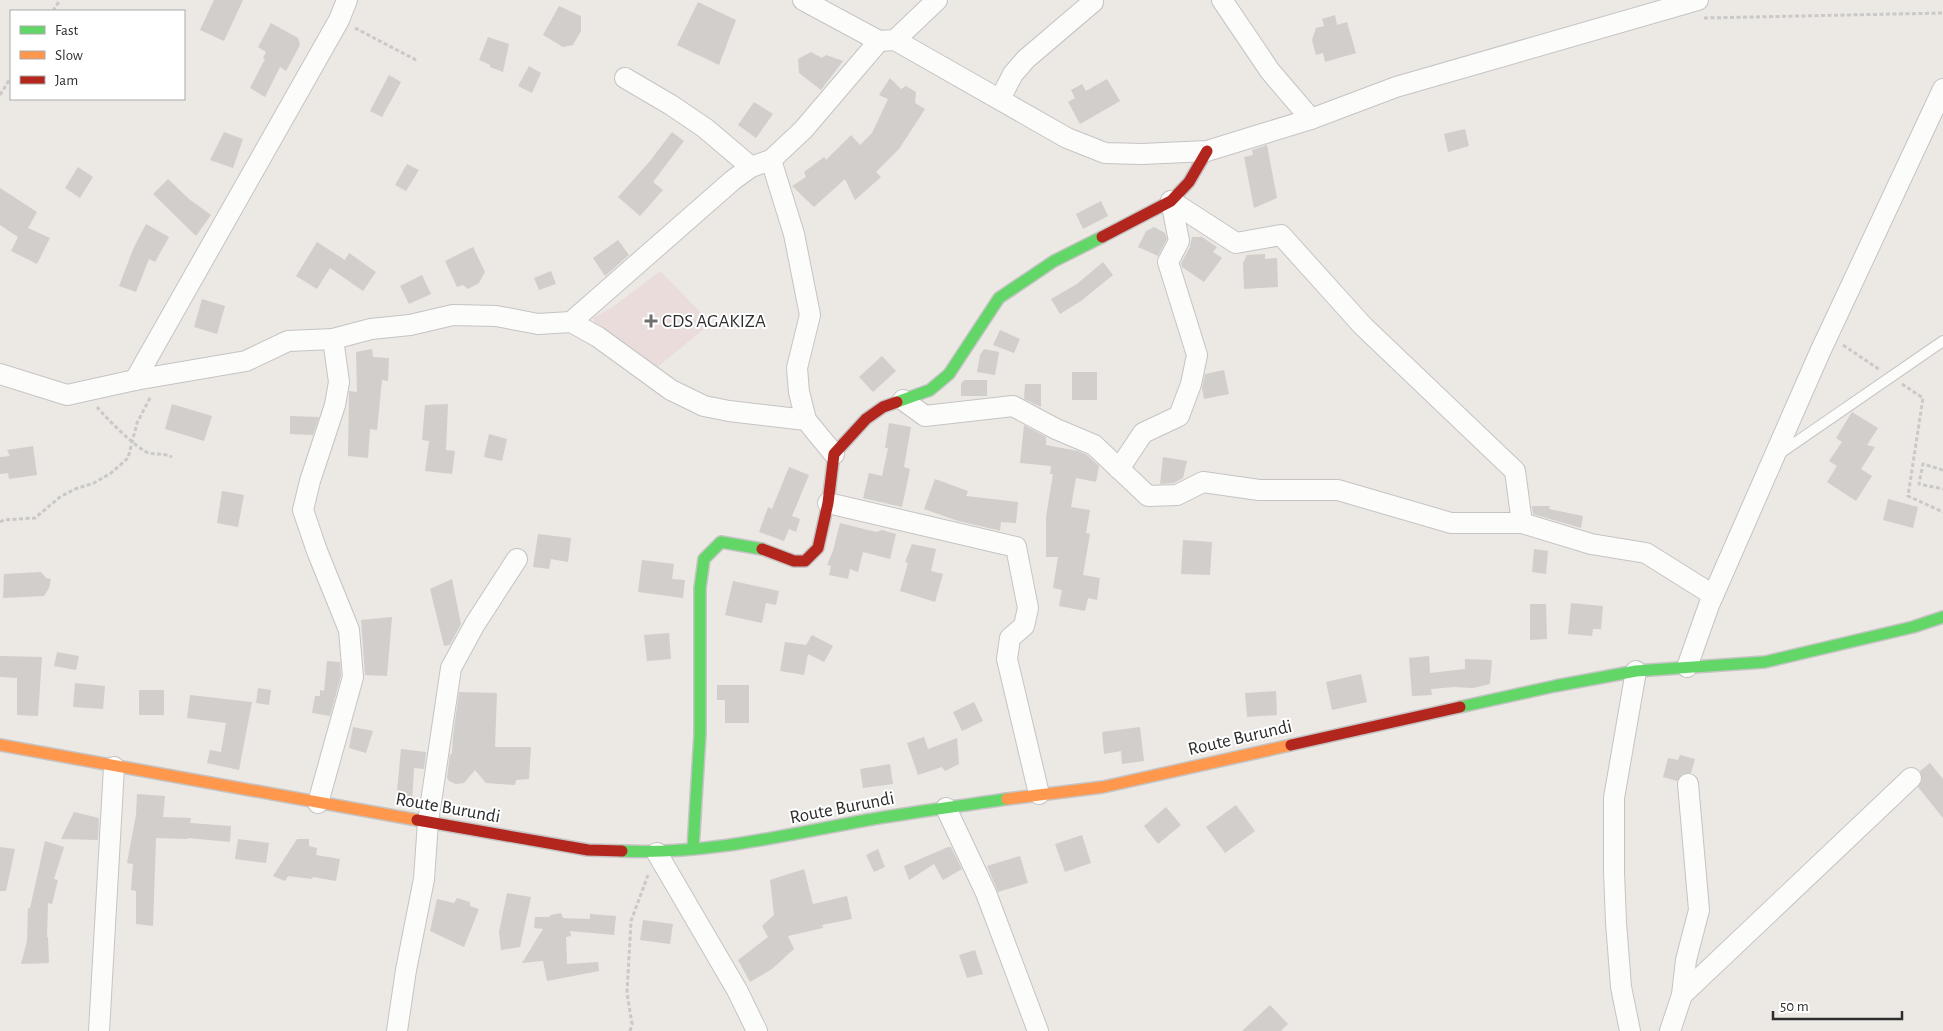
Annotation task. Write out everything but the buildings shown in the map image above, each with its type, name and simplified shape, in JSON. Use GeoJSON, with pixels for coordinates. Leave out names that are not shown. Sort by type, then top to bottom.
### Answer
{"type":"FeatureCollection","features":[{"type":"Feature","properties":{"kind":"main road"},"geometry":{"type":"LineString","coordinates":[[693,849],[700,734],[700,588],[704,559],[722,542],[760,548],[794,561],[805,562],[818,548],[828,503],[834,454],[866,420],[883,407],[930,390],[949,374],[999,298],[1054,261],[1171,201],[1189,182],[1207,151]]}},
{"type":"Feature","properties":{"kind":"main road","name":"Route Burundi"},"geometry":{"type":"LineString","coordinates":[[0,745],[114,767],[588,850],[657,853],[776,839],[868,820],[1103,786],[1555,686],[1636,671],[1765,662],[1913,627],[1943,617]]}},
{"type":"Feature","properties":{"kind":"street"},"geometry":{"type":"LineString","coordinates":[[135,380],[339,20],[347,0]]}},
{"type":"Feature","properties":{"kind":"street"},"geometry":{"type":"LineString","coordinates":[[802,0],[1000,99],[1066,138],[1105,153],[1142,154],[1207,151],[1312,119],[1396,87],[1696,9]]}},
{"type":"Feature","properties":{"kind":"street"},"geometry":{"type":"LineString","coordinates":[[570,322],[732,180],[751,167],[770,160],[803,130],[887,41],[937,0]]}},
{"type":"Feature","properties":{"kind":"street"},"geometry":{"type":"LineString","coordinates":[[1222,0],[1270,71],[1312,119]]}},
{"type":"Feature","properties":{"kind":"street"},"geometry":{"type":"LineString","coordinates":[[1000,99],[1013,74],[1026,59],[1093,2]]}},
{"type":"Feature","properties":{"kind":"street"},"geometry":{"type":"LineString","coordinates":[[625,78],[705,128],[751,167]]}},
{"type":"Feature","properties":{"kind":"street"},"geometry":{"type":"LineString","coordinates":[[1687,667],[1713,595],[1773,459],[1828,335],[1943,89]]}},
{"type":"Feature","properties":{"kind":"street"},"geometry":{"type":"LineString","coordinates":[[770,160],[794,234],[810,315],[797,368],[799,392],[806,420],[834,454]]}},
{"type":"Feature","properties":{"kind":"street"},"geometry":{"type":"LineString","coordinates":[[1119,469],[1143,433],[1178,416],[1191,384],[1197,355],[1168,262],[1179,241],[1171,201]]}},
{"type":"Feature","properties":{"kind":"street"},"geometry":{"type":"LineString","coordinates":[[1171,201],[1236,243],[1281,235],[1363,326],[1515,472],[1522,522]]}},
{"type":"Feature","properties":{"kind":"street"},"geometry":{"type":"LineString","coordinates":[[0,374],[67,395],[135,380],[246,361],[288,341],[333,339],[370,329],[410,325],[453,316],[496,316],[538,324],[570,322],[598,337],[671,390],[704,406],[729,411],[806,420]]}},
{"type":"Feature","properties":{"kind":"street"},"geometry":{"type":"LineString","coordinates":[[318,803],[353,677],[349,630],[316,551],[303,510],[310,481],[335,405],[339,382],[333,339]]}},
{"type":"Feature","properties":{"kind":"street"},"geometry":{"type":"LineString","coordinates":[[904,400],[924,416],[1013,406],[1056,429],[1094,444],[1148,496],[1177,495],[1203,482],[1259,490],[1338,490],[1451,523],[1522,522],[1591,544],[1646,553],[1713,595]]}},
{"type":"Feature","properties":{"kind":"street"},"geometry":{"type":"LineString","coordinates":[[828,503],[1016,547],[1028,608],[1024,626],[1010,638],[1007,659],[1039,794]]}},
{"type":"Feature","properties":{"kind":"street"},"geometry":{"type":"LineString","coordinates":[[398,1031],[406,970],[424,879],[428,822],[451,668],[475,624],[517,559]]}},
{"type":"Feature","properties":{"kind":"street"},"geometry":{"type":"LineString","coordinates":[[1630,1031],[1621,987],[1616,922],[1614,798],[1636,671]]}},
{"type":"Feature","properties":{"kind":"street"},"geometry":{"type":"LineString","coordinates":[[99,1031],[114,767]]}},
{"type":"Feature","properties":{"kind":"street"},"geometry":{"type":"LineString","coordinates":[[1682,995],[1911,778]]}},
{"type":"Feature","properties":{"kind":"street"},"geometry":{"type":"LineString","coordinates":[[1670,1031],[1682,995],[1686,960],[1699,910],[1688,784]]}},
{"type":"Feature","properties":{"kind":"street"},"geometry":{"type":"LineString","coordinates":[[946,808],[986,893],[1038,1031]]}},
{"type":"Feature","properties":{"kind":"street"},"geometry":{"type":"LineString","coordinates":[[657,853],[737,990],[757,1031]]}},
{"type":"Feature","properties":{"kind":"lane"},"geometry":{"type":"LineString","coordinates":[[1773,459],[1943,341]]}},
{"type":"Feature","properties":{"kind":"path"},"geometry":{"type":"LineString","coordinates":[[1696,9],[1943,13]]}},
{"type":"Feature","properties":{"kind":"path"},"geometry":{"type":"LineString","coordinates":[[339,20],[418,61]]}},
{"type":"Feature","properties":{"kind":"path"},"geometry":{"type":"LineString","coordinates":[[0,95],[10,79]]}},
{"type":"Feature","properties":{"kind":"path"},"geometry":{"type":"LineString","coordinates":[[1828,335],[1923,398],[1908,496],[1943,512]]}},
{"type":"Feature","properties":{"kind":"path"},"geometry":{"type":"LineString","coordinates":[[0,522],[4,520],[35,518],[60,496],[94,483],[111,473],[128,458],[137,424],[152,393],[172,374]]}},
{"type":"Feature","properties":{"kind":"path"},"geometry":{"type":"LineString","coordinates":[[84,391],[104,416],[132,442],[148,453],[163,453],[172,457]]}},
{"type":"Feature","properties":{"kind":"path"},"geometry":{"type":"LineString","coordinates":[[1919,484],[1923,464],[1943,470]]}},
{"type":"Feature","properties":{"kind":"path"},"geometry":{"type":"LineString","coordinates":[[1910,483],[1943,489]]}},
{"type":"Feature","properties":{"kind":"path"},"geometry":{"type":"LineString","coordinates":[[630,1031],[632,1024],[627,993],[631,921],[657,853]]}},
{"type":"Feature","properties":{"kind":"shaded area","name":"CDS AGAKIZA"},"geometry":{"type":"Polygon","coordinates":[[[660,271],[711,323],[649,374],[598,337],[593,318],[613,307],[660,271]]]}},
{"type":"Feature","properties":{"kind":"traffic: fast"},"geometry":{"type":"LineString","coordinates":[[897,402],[930,390],[949,374],[999,298],[1054,261],[1102,237]]}},
{"type":"Feature","properties":{"kind":"traffic: fast"},"geometry":{"type":"LineString","coordinates":[[693,849],[700,734],[700,588],[704,559],[721,542],[762,549]]}},
{"type":"Feature","properties":{"kind":"traffic: fast"},"geometry":{"type":"LineString","coordinates":[[1460,707],[1555,686],[1636,671],[1765,662],[1913,627],[1943,617]]}},
{"type":"Feature","properties":{"kind":"traffic: fast"},"geometry":{"type":"LineString","coordinates":[[622,851],[684,850],[745,843],[884,817],[1007,799]]}},
{"type":"Feature","properties":{"kind":"traffic: slow"},"geometry":{"type":"LineString","coordinates":[[0,745],[417,820]]}},
{"type":"Feature","properties":{"kind":"traffic: slow"},"geometry":{"type":"LineString","coordinates":[[1007,799],[1103,787],[1291,745]]}},
{"type":"Feature","properties":{"kind":"traffic: jam"},"geometry":{"type":"LineString","coordinates":[[1102,237],[1171,201],[1189,182],[1207,151]]}},
{"type":"Feature","properties":{"kind":"traffic: jam"},"geometry":{"type":"LineString","coordinates":[[762,549],[794,561],[805,561],[818,548],[828,503],[834,454],[866,419],[883,407],[897,402]]}},
{"type":"Feature","properties":{"kind":"traffic: jam"},"geometry":{"type":"LineString","coordinates":[[1291,745],[1460,707]]}},
{"type":"Feature","properties":{"kind":"traffic: jam"},"geometry":{"type":"LineString","coordinates":[[417,820],[588,850],[622,851]]}},
{"type":"Feature","properties":{"kind":"place","name":"CDS AGAKIZA"},"geometry":{"type":"Point","coordinates":[651,321]}}]}
